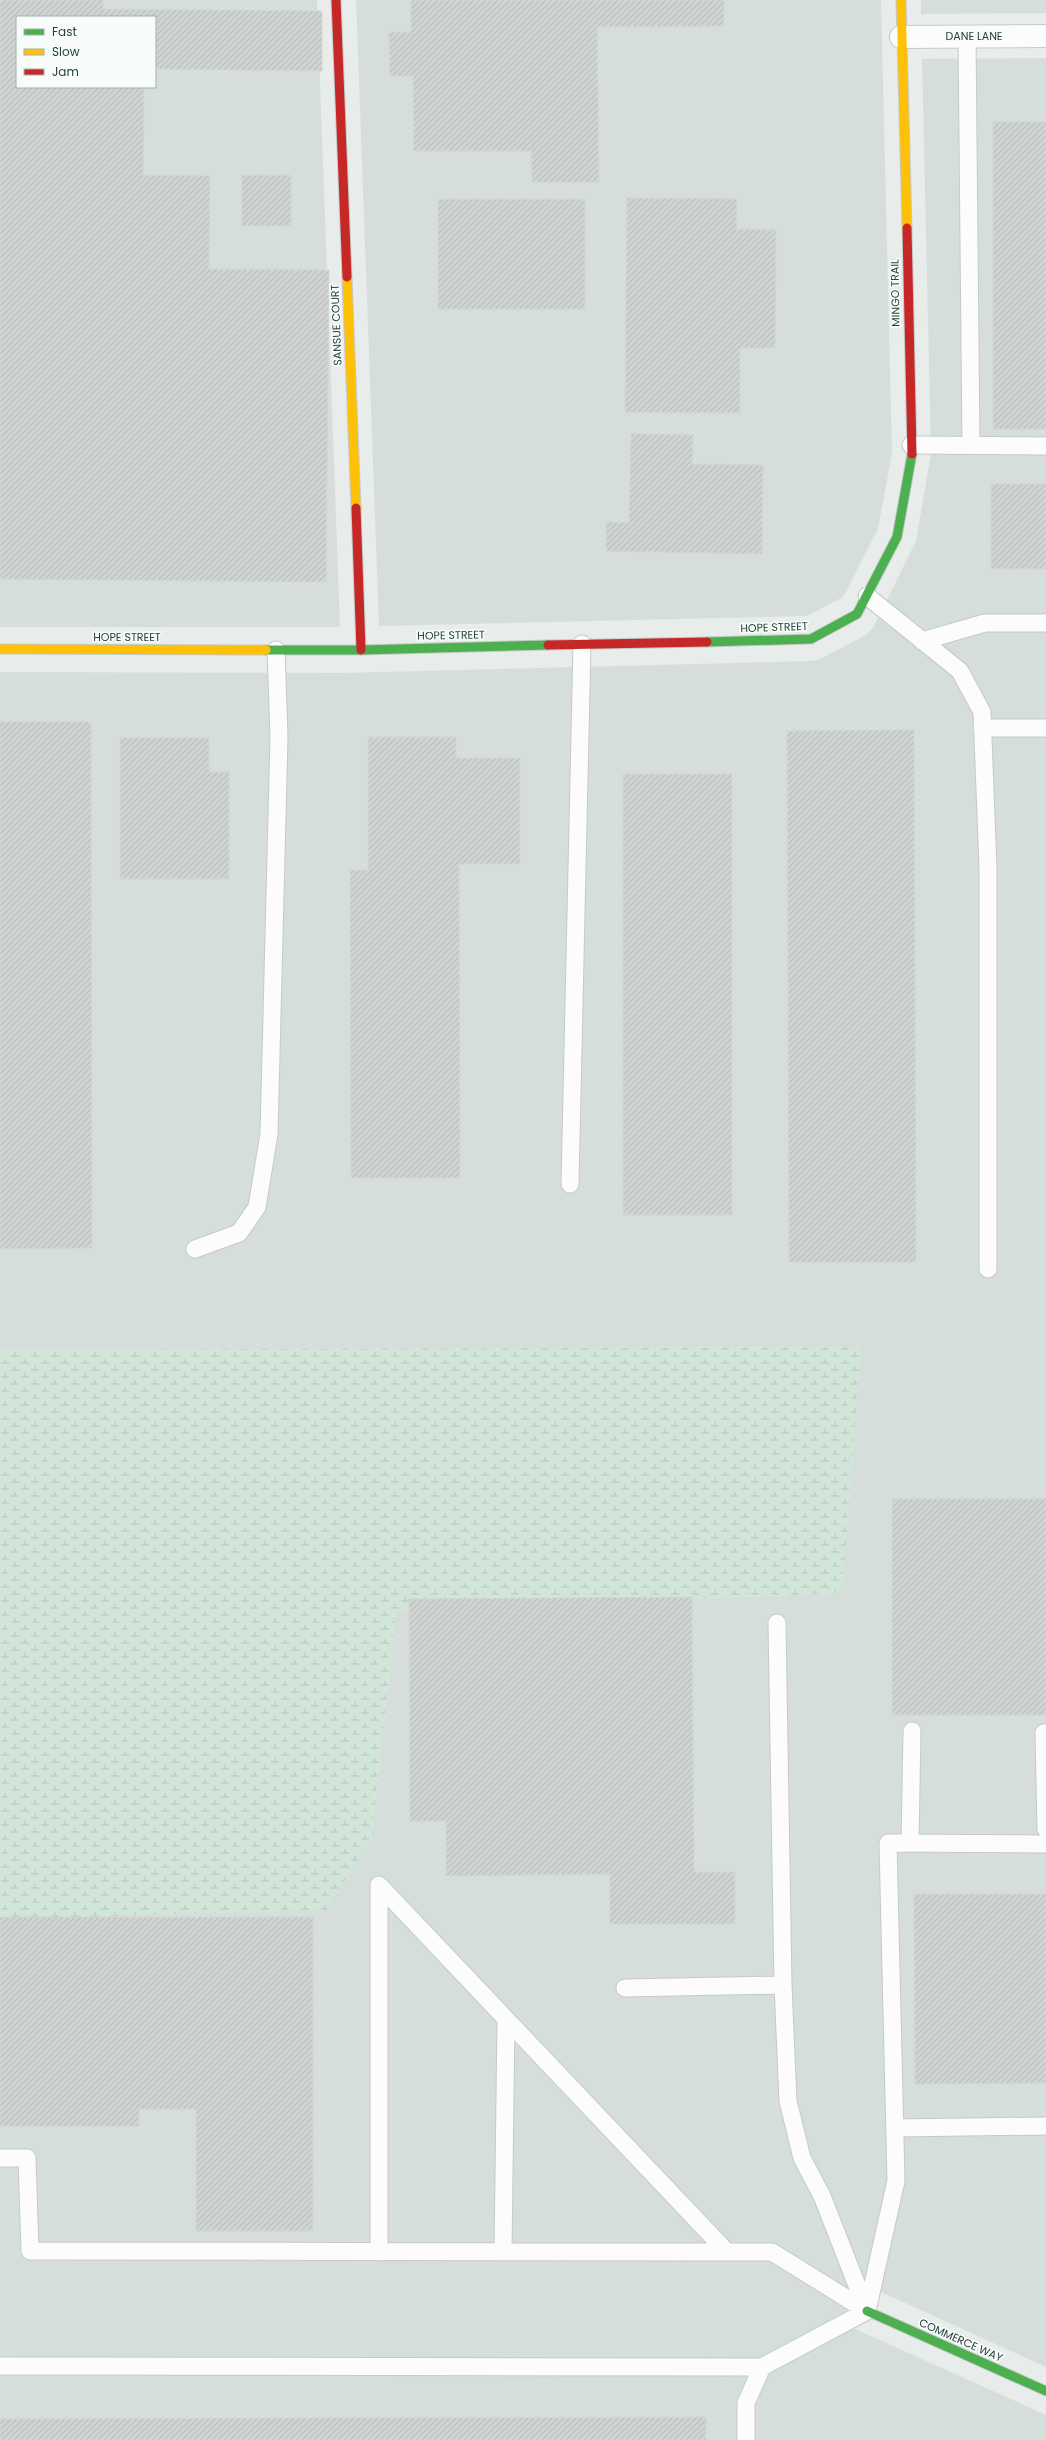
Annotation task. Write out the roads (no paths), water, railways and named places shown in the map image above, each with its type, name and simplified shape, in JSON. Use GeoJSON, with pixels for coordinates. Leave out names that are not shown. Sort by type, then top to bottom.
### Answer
{"type":"FeatureCollection","features":[{"type":"Feature","properties":{"kind":"street","name":"SANSUE COURT"},"geometry":{"type":"LineString","coordinates":[[336,0],[361,650]]}},
{"type":"Feature","properties":{"kind":"street","name":"MINGO TRAIL"},"geometry":{"type":"LineString","coordinates":[[876,580],[897,537],[912,454],[901,0]]}},
{"type":"Feature","properties":{"kind":"street","name":"DANE LANE"},"geometry":{"type":"LineString","coordinates":[[901,37],[1046,36]]}},
{"type":"Feature","properties":{"kind":"street","name":"HOPE STREET"},"geometry":{"type":"LineString","coordinates":[[0,649],[361,650],[811,639],[857,614],[876,580]]}},
{"type":"Feature","properties":{"kind":"street","name":"COMMERCE WAY"},"geometry":{"type":"LineString","coordinates":[[867,2311],[1046,2391]]}},
{"type":"Feature","properties":{"kind":"lane"},"geometry":{"type":"LineString","coordinates":[[967,36],[971,445]]}},
{"type":"Feature","properties":{"kind":"lane"},"geometry":{"type":"LineString","coordinates":[[911,445],[1046,446]]}},
{"type":"Feature","properties":{"kind":"lane"},"geometry":{"type":"LineString","coordinates":[[867,596],[960,671],[982,712],[988,868],[988,1269]]}},
{"type":"Feature","properties":{"kind":"lane"},"geometry":{"type":"LineString","coordinates":[[922,641],[985,623],[1046,623]]}},
{"type":"Feature","properties":{"kind":"lane"},"geometry":{"type":"LineString","coordinates":[[570,1184],[582,644]]}},
{"type":"Feature","properties":{"kind":"lane"},"geometry":{"type":"LineString","coordinates":[[195,1249],[239,1234],[257,1207],[269,1134],[279,736],[276,650]]}},
{"type":"Feature","properties":{"kind":"lane"},"geometry":{"type":"LineString","coordinates":[[982,728],[1046,728]]}},
{"type":"Feature","properties":{"kind":"lane"},"geometry":{"type":"LineString","coordinates":[[777,1623],[783,1985],[788,2102],[800,2151],[822,2196],[867,2311]]}},
{"type":"Feature","properties":{"kind":"lane"},"geometry":{"type":"LineString","coordinates":[[910,1843],[912,1731]]}},
{"type":"Feature","properties":{"kind":"lane"},"geometry":{"type":"LineString","coordinates":[[1044,1733],[1046,1829]]}},
{"type":"Feature","properties":{"kind":"lane"},"geometry":{"type":"LineString","coordinates":[[0,2366],[762,2367],[867,2311],[896,2181],[888,1843],[1046,1844]]}},
{"type":"Feature","properties":{"kind":"lane"},"geometry":{"type":"LineString","coordinates":[[379,2252],[379,1885],[727,2252]]}},
{"type":"Feature","properties":{"kind":"lane"},"geometry":{"type":"LineString","coordinates":[[624,1988],[783,1985]]}},
{"type":"Feature","properties":{"kind":"lane"},"geometry":{"type":"LineString","coordinates":[[503,2252],[506,2020]]}},
{"type":"Feature","properties":{"kind":"lane"},"geometry":{"type":"LineString","coordinates":[[895,2128],[1046,2126]]}},
{"type":"Feature","properties":{"kind":"lane"},"geometry":{"type":"LineString","coordinates":[[0,2158],[27,2158],[30,2251],[772,2252],[867,2311]]}},
{"type":"Feature","properties":{"kind":"lane"},"geometry":{"type":"LineString","coordinates":[[746,2440],[746,2403],[762,2367]]}}]}
